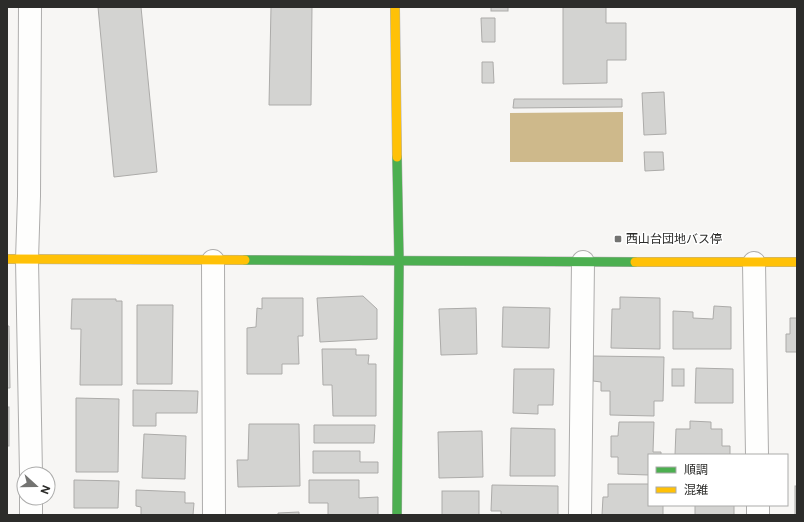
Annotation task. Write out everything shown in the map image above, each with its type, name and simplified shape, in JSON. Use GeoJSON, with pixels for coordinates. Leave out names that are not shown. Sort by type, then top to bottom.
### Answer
{"type":"FeatureCollection","features":[{"type":"Feature","properties":{"kind":"street"},"geometry":{"type":"LineString","coordinates":[[30,7],[30,196],[17,260],[30,466]]}},
{"type":"Feature","properties":{"kind":"street"},"geometry":{"type":"LineString","coordinates":[[395,7],[399,261],[397,515]]}},
{"type":"Feature","properties":{"kind":"street"},"geometry":{"type":"LineString","coordinates":[[17,260],[797,262]]}},
{"type":"Feature","properties":{"kind":"street"},"geometry":{"type":"LineString","coordinates":[[213,261],[214,515]]}},
{"type":"Feature","properties":{"kind":"street"},"geometry":{"type":"LineString","coordinates":[[580,515],[583,262]]}},
{"type":"Feature","properties":{"kind":"street"},"geometry":{"type":"LineString","coordinates":[[754,263],[757,454]]}},
{"type":"Feature","properties":{"kind":"shaded area"},"geometry":{"type":"Polygon","coordinates":[[[623,112],[623,162],[510,162],[510,113],[623,112]]]}},
{"type":"Feature","properties":{"kind":"building"},"geometry":{"type":"Polygon","coordinates":[[[98,7],[141,7],[157,172],[114,177],[98,7]]]}},
{"type":"Feature","properties":{"kind":"building"},"geometry":{"type":"Polygon","coordinates":[[[271,7],[312,7],[311,105],[269,105],[271,7]]]}},
{"type":"Feature","properties":{"kind":"building"},"geometry":{"type":"Polygon","coordinates":[[[491,7],[508,7],[508,11],[491,11],[491,7]]]}},
{"type":"Feature","properties":{"kind":"building"},"geometry":{"type":"Polygon","coordinates":[[[563,7],[606,7],[606,23],[626,23],[626,60],[607,60],[607,83],[563,84],[563,7]]]}},
{"type":"Feature","properties":{"kind":"building"},"geometry":{"type":"Polygon","coordinates":[[[481,18],[495,18],[495,42],[482,42],[481,18]]]}},
{"type":"Feature","properties":{"kind":"building"},"geometry":{"type":"Polygon","coordinates":[[[482,62],[493,62],[494,83],[482,83],[482,62]]]}},
{"type":"Feature","properties":{"kind":"building"},"geometry":{"type":"Polygon","coordinates":[[[664,92],[666,134],[644,135],[642,93],[664,92]]]}},
{"type":"Feature","properties":{"kind":"building"},"geometry":{"type":"Polygon","coordinates":[[[514,99],[622,99],[622,107],[513,108],[514,99]]]}},
{"type":"Feature","properties":{"kind":"building"},"geometry":{"type":"Polygon","coordinates":[[[644,152],[663,152],[664,170],[645,171],[644,152]]]}},
{"type":"Feature","properties":{"kind":"building"},"geometry":{"type":"Polygon","coordinates":[[[363,296],[377,309],[377,339],[320,342],[317,298],[363,296]]]}},
{"type":"Feature","properties":{"kind":"building"},"geometry":{"type":"Polygon","coordinates":[[[620,297],[660,298],[660,349],[611,348],[612,309],[620,309],[620,297]]]}},
{"type":"Feature","properties":{"kind":"building"},"geometry":{"type":"Polygon","coordinates":[[[262,298],[303,298],[303,336],[298,336],[299,364],[282,364],[282,374],[247,374],[247,328],[256,327],[257,308],[262,309],[262,298]]]}},
{"type":"Feature","properties":{"kind":"building"},"geometry":{"type":"Polygon","coordinates":[[[72,299],[116,299],[116,301],[122,301],[122,385],[80,385],[81,329],[71,329],[72,299]]]}},
{"type":"Feature","properties":{"kind":"building"},"geometry":{"type":"Polygon","coordinates":[[[137,305],[173,305],[172,384],[137,384],[137,305]]]}},
{"type":"Feature","properties":{"kind":"building"},"geometry":{"type":"Polygon","coordinates":[[[714,306],[731,307],[731,349],[673,349],[673,311],[693,312],[693,318],[713,319],[714,306]]]}},
{"type":"Feature","properties":{"kind":"building"},"geometry":{"type":"Polygon","coordinates":[[[503,307],[550,308],[549,348],[502,347],[503,307]]]}},
{"type":"Feature","properties":{"kind":"building"},"geometry":{"type":"Polygon","coordinates":[[[476,308],[477,354],[441,355],[439,309],[476,308]]]}},
{"type":"Feature","properties":{"kind":"building"},"geometry":{"type":"Polygon","coordinates":[[[790,318],[797,318],[797,352],[786,352],[786,334],[790,334],[790,318]]]}},
{"type":"Feature","properties":{"kind":"building"},"geometry":{"type":"Polygon","coordinates":[[[7,326],[9,326],[10,388],[7,388],[7,326]]]}},
{"type":"Feature","properties":{"kind":"building"},"geometry":{"type":"Polygon","coordinates":[[[322,349],[356,349],[356,355],[369,355],[368,364],[376,364],[376,416],[333,416],[332,385],[323,385],[322,349]]]}},
{"type":"Feature","properties":{"kind":"building"},"geometry":{"type":"Polygon","coordinates":[[[593,356],[664,357],[663,401],[654,401],[654,416],[610,415],[610,391],[601,391],[601,382],[593,381],[593,356]]]}},
{"type":"Feature","properties":{"kind":"building"},"geometry":{"type":"Polygon","coordinates":[[[696,368],[733,369],[733,403],[695,403],[696,368]]]}},
{"type":"Feature","properties":{"kind":"building"},"geometry":{"type":"Polygon","coordinates":[[[514,369],[554,369],[553,405],[538,405],[538,414],[513,413],[514,369]]]}},
{"type":"Feature","properties":{"kind":"building"},"geometry":{"type":"Polygon","coordinates":[[[672,369],[684,369],[684,386],[672,386],[672,369]]]}},
{"type":"Feature","properties":{"kind":"building"},"geometry":{"type":"Polygon","coordinates":[[[133,390],[198,391],[197,413],[156,413],[156,426],[133,426],[133,390]]]}},
{"type":"Feature","properties":{"kind":"building"},"geometry":{"type":"Polygon","coordinates":[[[76,398],[119,399],[118,472],[76,472],[76,398]]]}},
{"type":"Feature","properties":{"kind":"building"},"geometry":{"type":"Polygon","coordinates":[[[7,407],[9,407],[9,446],[7,446],[7,407]]]}},
{"type":"Feature","properties":{"kind":"building"},"geometry":{"type":"Polygon","coordinates":[[[690,421],[711,422],[711,429],[722,429],[722,446],[730,446],[730,454],[675,454],[676,429],[690,429],[690,421]]]}},
{"type":"Feature","properties":{"kind":"building"},"geometry":{"type":"Polygon","coordinates":[[[619,422],[654,422],[653,452],[661,452],[661,454],[648,454],[648,475],[618,474],[618,457],[611,457],[611,436],[618,436],[619,422]]]}},
{"type":"Feature","properties":{"kind":"building"},"geometry":{"type":"Polygon","coordinates":[[[249,424],[299,424],[300,486],[238,487],[237,460],[248,460],[249,424]]]}},
{"type":"Feature","properties":{"kind":"building"},"geometry":{"type":"Polygon","coordinates":[[[314,425],[375,425],[374,443],[314,443],[314,425]]]}},
{"type":"Feature","properties":{"kind":"building"},"geometry":{"type":"Polygon","coordinates":[[[511,428],[555,429],[555,476],[510,476],[511,428]]]}},
{"type":"Feature","properties":{"kind":"building"},"geometry":{"type":"Polygon","coordinates":[[[482,431],[483,477],[439,478],[438,432],[482,431]]]}},
{"type":"Feature","properties":{"kind":"building"},"geometry":{"type":"Polygon","coordinates":[[[144,434],[186,436],[185,479],[142,478],[144,434]]]}},
{"type":"Feature","properties":{"kind":"building"},"geometry":{"type":"Polygon","coordinates":[[[313,451],[360,451],[360,462],[378,462],[378,473],[313,473],[313,451]]]}},
{"type":"Feature","properties":{"kind":"building"},"geometry":{"type":"Polygon","coordinates":[[[74,480],[119,481],[118,508],[74,508],[74,480]]]}},
{"type":"Feature","properties":{"kind":"building"},"geometry":{"type":"Polygon","coordinates":[[[309,480],[359,480],[359,498],[378,497],[378,515],[328,515],[328,503],[309,503],[309,480]]]}},
{"type":"Feature","properties":{"kind":"building"},"geometry":{"type":"Polygon","coordinates":[[[608,484],[648,484],[648,506],[663,506],[663,515],[602,515],[603,497],[608,497],[608,484]]]}},
{"type":"Feature","properties":{"kind":"building"},"geometry":{"type":"Polygon","coordinates":[[[492,485],[558,486],[558,515],[501,515],[501,511],[491,511],[492,485]]]}},
{"type":"Feature","properties":{"kind":"building"},"geometry":{"type":"Polygon","coordinates":[[[795,486],[797,486],[797,515],[795,515],[795,486]]]}},
{"type":"Feature","properties":{"kind":"building"},"geometry":{"type":"Polygon","coordinates":[[[136,490],[185,492],[185,503],[194,503],[193,515],[141,515],[141,507],[136,506],[136,490]]]}},
{"type":"Feature","properties":{"kind":"building"},"geometry":{"type":"Polygon","coordinates":[[[442,491],[479,491],[479,515],[442,515],[442,491]]]}},
{"type":"Feature","properties":{"kind":"building"},"geometry":{"type":"Polygon","coordinates":[[[695,506],[734,506],[734,515],[695,515],[695,506]]]}},
{"type":"Feature","properties":{"kind":"building"},"geometry":{"type":"Polygon","coordinates":[[[299,512],[299,515],[278,515],[278,513],[299,512]]]}},
{"type":"Feature","properties":{"kind":"traffic: fast"},"geometry":{"type":"LineString","coordinates":[[397,157],[399,261],[397,515]]}},
{"type":"Feature","properties":{"kind":"traffic: fast"},"geometry":{"type":"LineString","coordinates":[[245,260],[635,262]]}},
{"type":"Feature","properties":{"kind":"traffic: slow"},"geometry":{"type":"LineString","coordinates":[[395,7],[397,157]]}},
{"type":"Feature","properties":{"kind":"traffic: slow"},"geometry":{"type":"LineString","coordinates":[[7,259],[245,260]]}},
{"type":"Feature","properties":{"kind":"traffic: slow"},"geometry":{"type":"LineString","coordinates":[[635,262],[797,262]]}},
{"type":"Feature","properties":{"kind":"place","name":"西山台団地バス停"},"geometry":{"type":"Point","coordinates":[618,239]}}]}
